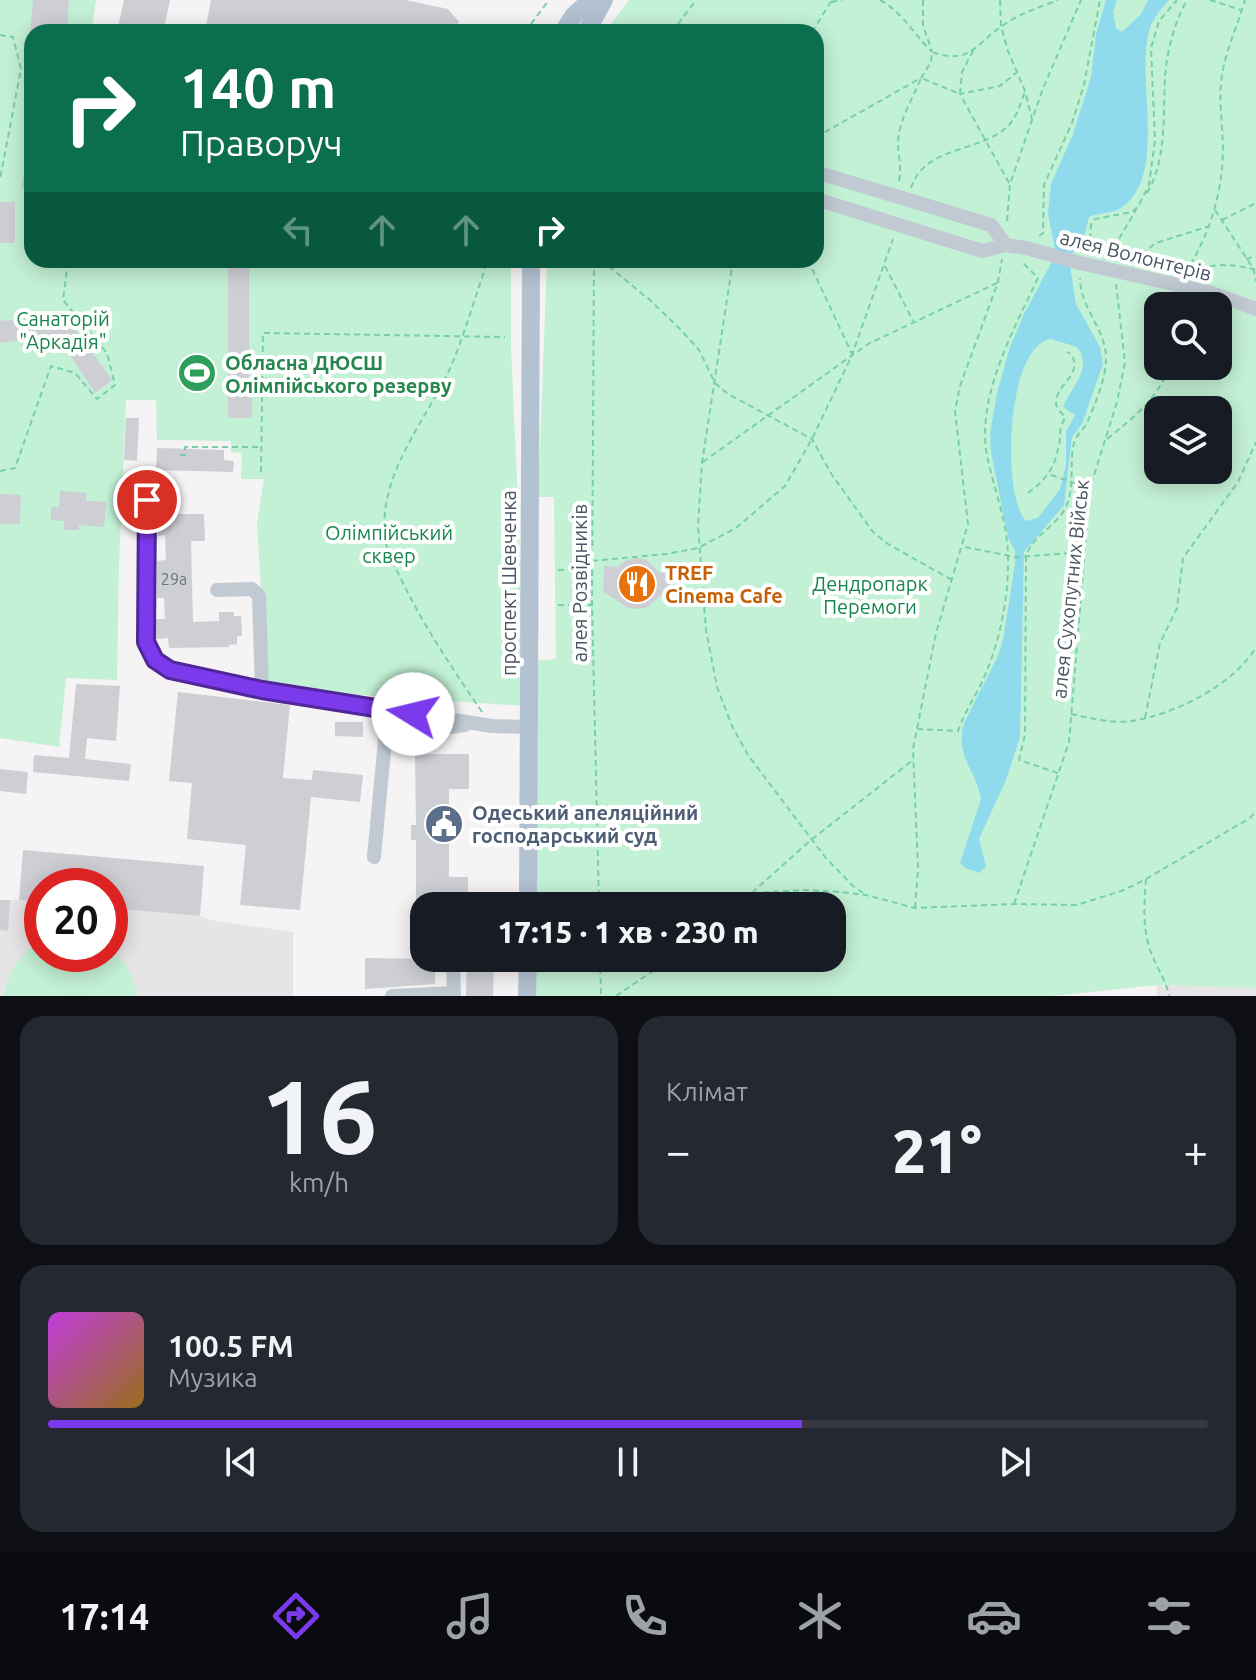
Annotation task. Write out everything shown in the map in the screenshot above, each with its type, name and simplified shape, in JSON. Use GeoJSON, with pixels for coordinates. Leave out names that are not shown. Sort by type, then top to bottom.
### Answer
{"type":"FeatureCollection","features":[{"type":"Feature","properties":{"kind":"main road"},"geometry":{"type":"LineString","coordinates":[[568,24],[591,0]]}},
{"type":"Feature","properties":{"kind":"main road"},"geometry":{"type":"LineString","coordinates":[[590,24],[604,0]]}},
{"type":"Feature","properties":{"kind":"main road","name":"проспект Шевченка"},"geometry":{"type":"LineString","coordinates":[[528,892],[531,268]]}},
{"type":"Feature","properties":{"kind":"main road"},"geometry":{"type":"LineString","coordinates":[[527,996],[528,972]]}},
{"type":"Feature","properties":{"kind":"street"},"geometry":{"type":"LineString","coordinates":[[824,174],[991,225],[1006,245]]}},
{"type":"Feature","properties":{"kind":"street","name":"алея Волонтерів"},"geometry":{"type":"LineString","coordinates":[[824,202],[982,251],[1006,245],[1026,248],[1115,272],[1178,284],[1256,309]]}},
{"type":"Feature","properties":{"kind":"street"},"geometry":{"type":"LineString","coordinates":[[147,500],[146,642],[155,660],[170,670],[262,690],[492,726],[529,727]]}},
{"type":"Feature","properties":{"kind":"street"},"geometry":{"type":"LineString","coordinates":[[217,590],[252,589],[259,596],[262,690]]}},
{"type":"Feature","properties":{"kind":"street"},"geometry":{"type":"LineString","coordinates":[[374,857],[385,740],[405,733],[473,723]]}},
{"type":"Feature","properties":{"kind":"street"},"geometry":{"type":"LineString","coordinates":[[392,996],[454,994],[453,972]]}},
{"type":"Feature","properties":{"kind":"path"},"geometry":{"type":"LineString","coordinates":[[531,24],[549,0]]}},
{"type":"Feature","properties":{"kind":"path"},"geometry":{"type":"LineString","coordinates":[[678,24],[696,0]]}},
{"type":"Feature","properties":{"kind":"path"},"geometry":{"type":"LineString","coordinates":[[817,24],[831,1],[842,0]]}},
{"type":"Feature","properties":{"kind":"path"},"geometry":{"type":"LineString","coordinates":[[880,0],[902,16],[913,33],[932,52],[950,59],[975,48],[1001,26],[1058,0]]}},
{"type":"Feature","properties":{"kind":"path"},"geometry":{"type":"LineString","coordinates":[[896,196],[902,168],[898,141],[900,129],[931,62],[932,52],[923,26],[923,0]]}},
{"type":"Feature","properties":{"kind":"path"},"geometry":{"type":"LineString","coordinates":[[1000,0],[1001,26],[1025,91],[1032,120]]}},
{"type":"Feature","properties":{"kind":"path"},"geometry":{"type":"LineString","coordinates":[[1042,0],[1048,4]]}},
{"type":"Feature","properties":{"kind":"path"},"geometry":{"type":"LineString","coordinates":[[915,908],[918,869],[914,759],[917,729],[936,633],[968,524],[955,411],[960,386],[998,282],[1006,245],[1010,184],[1032,120],[1081,0]]}},
{"type":"Feature","properties":{"kind":"path"},"geometry":{"type":"LineString","coordinates":[[1026,248],[1043,233],[1044,185],[1072,123],[1080,97],[1100,0]]}},
{"type":"Feature","properties":{"kind":"path"},"geometry":{"type":"LineString","coordinates":[[1143,200],[1149,185],[1155,140],[1151,82],[1153,39],[1159,21],[1177,0]]}},
{"type":"Feature","properties":{"kind":"path"},"geometry":{"type":"LineString","coordinates":[[1143,200],[1156,173],[1162,142],[1165,72],[1171,39],[1187,0]]}},
{"type":"Feature","properties":{"kind":"path"},"geometry":{"type":"LineString","coordinates":[[1210,0],[1242,11]]}},
{"type":"Feature","properties":{"kind":"path"},"geometry":{"type":"LineString","coordinates":[[1178,284],[1203,246],[1221,185],[1221,81],[1228,45],[1245,0]]}},
{"type":"Feature","properties":{"kind":"path"},"geometry":{"type":"LineString","coordinates":[[0,35],[13,37],[21,69],[0,179]]}},
{"type":"Feature","properties":{"kind":"path"},"geometry":{"type":"LineString","coordinates":[[960,94],[962,72],[975,48]]}},
{"type":"Feature","properties":{"kind":"path"},"geometry":{"type":"LineString","coordinates":[[960,94],[1000,86],[1016,73]]}},
{"type":"Feature","properties":{"kind":"path"},"geometry":{"type":"LineString","coordinates":[[824,133],[921,78],[960,94],[1010,184]]}},
{"type":"Feature","properties":{"kind":"path","name":"алея Сухопутних Військ"},"geometry":{"type":"LineString","coordinates":[[1014,904],[1069,742],[1090,488],[1117,402],[1125,362],[1115,253],[1120,237],[1143,200]]}},
{"type":"Feature","properties":{"kind":"path"},"geometry":{"type":"LineString","coordinates":[[1222,220],[1256,203]]}},
{"type":"Feature","properties":{"kind":"path"},"geometry":{"type":"LineString","coordinates":[[1086,246],[1095,219],[1132,212],[1138,207]]}},
{"type":"Feature","properties":{"kind":"path"},"geometry":{"type":"LineString","coordinates":[[1215,209],[1254,269],[1256,281]]}},
{"type":"Feature","properties":{"kind":"path"},"geometry":{"type":"LineString","coordinates":[[1115,272],[1156,243],[1210,226]]}},
{"type":"Feature","properties":{"kind":"path"},"geometry":{"type":"LineString","coordinates":[[917,729],[958,731],[994,653],[1004,608],[1009,555],[987,453],[986,432],[996,372],[1019,313],[1038,278],[1006,245]]}},
{"type":"Feature","properties":{"kind":"path"},"geometry":{"type":"LineString","coordinates":[[1246,259],[1256,256]]}},
{"type":"Feature","properties":{"kind":"path"},"geometry":{"type":"LineString","coordinates":[[1058,773],[1019,760],[1025,735],[1024,557],[1067,505],[1075,439],[1086,425],[1105,374],[1106,355],[1097,327],[1084,306],[1080,263]]}},
{"type":"Feature","properties":{"kind":"path"},"geometry":{"type":"LineString","coordinates":[[884,265],[913,322]]}},
{"type":"Feature","properties":{"kind":"path"},"geometry":{"type":"LineString","coordinates":[[1178,284],[1203,267],[1228,265],[1254,269]]}},
{"type":"Feature","properties":{"kind":"path"},"geometry":{"type":"LineString","coordinates":[[0,471],[15,468],[51,366],[75,373],[97,399],[115,385],[107,353],[63,300],[67,268]]}},
{"type":"Feature","properties":{"kind":"path"},"geometry":{"type":"LineString","coordinates":[[485,268],[451,364],[393,479],[384,508],[385,540],[411,601],[438,649],[492,726]]}},
{"type":"Feature","properties":{"kind":"path","name":"алея Розвідників"},"geometry":{"type":"LineString","coordinates":[[594,268],[592,605],[598,892]]}},
{"type":"Feature","properties":{"kind":"path"},"geometry":{"type":"LineString","coordinates":[[611,268],[680,329],[699,350],[715,383],[728,394],[812,439],[832,475],[873,532],[888,544],[952,580]]}},
{"type":"Feature","properties":{"kind":"path"},"geometry":{"type":"LineString","coordinates":[[732,268],[702,463],[698,548],[706,630],[717,687],[748,755],[811,840],[839,872],[866,895]]}},
{"type":"Feature","properties":{"kind":"path"},"geometry":{"type":"LineString","coordinates":[[812,268],[852,355]]}},
{"type":"Feature","properties":{"kind":"path"},"geometry":{"type":"LineString","coordinates":[[702,463],[882,336],[998,282]]}},
{"type":"Feature","properties":{"kind":"path"},"geometry":{"type":"LineString","coordinates":[[261,472],[263,333],[505,337]]}},
{"type":"Feature","properties":{"kind":"path"},"geometry":{"type":"LineString","coordinates":[[1028,493],[1050,474],[1059,447],[1059,427],[1065,418],[1056,401],[1075,365],[1072,355],[1067,352]]}},
{"type":"Feature","properties":{"kind":"path"},"geometry":{"type":"LineString","coordinates":[[592,561],[698,548],[736,528],[785,486],[812,439],[852,355]]}},
{"type":"Feature","properties":{"kind":"path"},"geometry":{"type":"LineString","coordinates":[[1104,441],[1147,407],[1164,380]]}},
{"type":"Feature","properties":{"kind":"path"},"geometry":{"type":"LineString","coordinates":[[1145,718],[1160,643],[1177,608],[1183,558],[1238,482],[1256,442]]}},
{"type":"Feature","properties":{"kind":"path"},"geometry":{"type":"LineString","coordinates":[[180,455],[185,455],[185,447],[261,447]]}},
{"type":"Feature","properties":{"kind":"path"},"geometry":{"type":"LineString","coordinates":[[1050,474],[1090,488]]}},
{"type":"Feature","properties":{"kind":"path"},"geometry":{"type":"LineString","coordinates":[[963,546],[1015,557],[1086,552]]}},
{"type":"Feature","properties":{"kind":"path"},"geometry":{"type":"LineString","coordinates":[[558,570],[592,569]]}},
{"type":"Feature","properties":{"kind":"path"},"geometry":{"type":"LineString","coordinates":[[558,605],[592,605]]}},
{"type":"Feature","properties":{"kind":"path"},"geometry":{"type":"LineString","coordinates":[[1071,714],[1130,721],[1189,703],[1235,673],[1248,661],[1256,647]]}},
{"type":"Feature","properties":{"kind":"path"},"geometry":{"type":"LineString","coordinates":[[754,892],[811,840],[914,759]]}},
{"type":"Feature","properties":{"kind":"path"},"geometry":{"type":"LineString","coordinates":[[846,893],[866,895],[915,908],[1077,905],[1124,890],[1146,879],[1250,818],[1256,811]]}},
{"type":"Feature","properties":{"kind":"path"},"geometry":{"type":"LineString","coordinates":[[1146,879],[1146,937],[1152,957],[1166,979],[1169,996]]}},
{"type":"Feature","properties":{"kind":"path"},"geometry":{"type":"LineString","coordinates":[[770,892],[829,892]]}},
{"type":"Feature","properties":{"kind":"path"},"geometry":{"type":"LineString","coordinates":[[600,972],[601,996]]}},
{"type":"Feature","properties":{"kind":"path"},"geometry":{"type":"LineString","coordinates":[[616,996],[651,972]]}},
{"type":"Feature","properties":{"kind":"shaded area"},"geometry":{"type":"Polygon","coordinates":[[[10,900],[24,901],[24,972],[128,972],[128,910],[200,916],[293,932],[293,996],[0,996],[0,931],[9,915],[10,900]]]}},
{"type":"Feature","properties":{"kind":"shaded area"},"geometry":{"type":"Polygon","coordinates":[[[1157,985],[1256,988],[1256,996],[1157,996],[1157,985]]]}},
{"type":"Feature","properties":{"kind":"green space"},"geometry":{"type":"Polygon","coordinates":[[[0,0],[96,0],[92,24],[24,24],[24,268],[511,268],[511,347],[527,706],[267,689],[257,524],[264,479],[241,479],[242,453],[231,452],[231,441],[157,440],[156,400],[126,400],[117,680],[66,678],[59,747],[0,738],[0,0]]]}},
{"type":"Feature","properties":{"kind":"green space","name":"Дендропарк Перемоги"},"geometry":{"type":"Polygon","coordinates":[[[629,0],[1256,0],[1256,988],[1157,985],[1053,996],[529,996],[530,972],[846,972],[846,892],[530,892],[533,661],[556,659],[554,497],[538,497],[547,268],[824,268],[824,24],[611,24],[629,0]]]}},
{"type":"Feature","properties":{"kind":"green space"},"geometry":{"type":"Polygon","coordinates":[[[24,955],[24,972],[128,972],[128,969],[137,996],[4,996],[16,964],[24,955]]]}},
{"type":"Feature","properties":{"kind":"water"},"geometry":{"type":"Polygon","coordinates":[[[1106,0],[1117,0],[1113,12],[1116,28],[1122,32],[1141,14],[1148,0],[1169,0],[1151,25],[1147,45],[1148,146],[1145,169],[1137,190],[1120,209],[1089,217],[1084,236],[1072,254],[1070,265],[1076,304],[1100,347],[1103,364],[1082,424],[1072,437],[1064,505],[1024,552],[1020,737],[1006,780],[979,839],[986,866],[980,873],[960,863],[981,799],[964,755],[962,735],[964,723],[1003,640],[1015,564],[1015,551],[1008,538],[991,452],[990,433],[1009,350],[1056,254],[1048,214],[1051,184],[1073,134],[1091,77],[1096,35],[1106,0]],[[1051,339],[1036,348],[1025,366],[1017,393],[1012,423],[1013,483],[1018,506],[1026,521],[1038,518],[1060,489],[1066,465],[1066,432],[1075,415],[1063,407],[1079,377],[1083,362],[1077,347],[1051,339]]]}},
{"type":"Feature","properties":{"kind":"building"},"geometry":{"type":"Polygon","coordinates":[[[33,0],[69,0],[68,24],[31,24],[33,0]]]}},
{"type":"Feature","properties":{"kind":"building"},"geometry":{"type":"Polygon","coordinates":[[[124,0],[170,0],[165,24],[119,24],[124,0]]]}},
{"type":"Feature","properties":{"kind":"building"},"geometry":{"type":"Polygon","coordinates":[[[211,0],[405,0],[448,9],[459,22],[457,24],[206,24],[211,0]]]}},
{"type":"Feature","properties":{"kind":"building"},"geometry":{"type":"Polygon","coordinates":[[[0,202],[15,202],[15,243],[0,243],[0,202]]]}},
{"type":"Feature","properties":{"kind":"building"},"geometry":{"type":"Polygon","coordinates":[[[228,268],[249,268],[249,398],[252,398],[252,418],[228,418],[228,268]]]}},
{"type":"Feature","properties":{"kind":"building"},"geometry":{"type":"Polygon","coordinates":[[[52,316],[72,324],[112,380],[95,393],[66,349],[39,338],[0,343],[0,321],[52,316]]]}},
{"type":"Feature","properties":{"kind":"building"},"geometry":{"type":"Polygon","coordinates":[[[126,418],[139,418],[137,461],[124,460],[126,418]]]}},
{"type":"Feature","properties":{"kind":"building"},"geometry":{"type":"Polygon","coordinates":[[[157,448],[224,450],[224,460],[234,461],[233,472],[156,470],[157,448]]]}},
{"type":"Feature","properties":{"kind":"building"},"geometry":{"type":"Polygon","coordinates":[[[60,491],[87,493],[86,501],[106,502],[104,527],[79,525],[79,530],[64,530],[64,521],[51,520],[51,507],[59,507],[60,491]]]}},
{"type":"Feature","properties":{"kind":"building"},"geometry":{"type":"Polygon","coordinates":[[[0,494],[21,495],[20,524],[0,524],[0,494]]]}},
{"type":"Feature","properties":{"kind":"building"},"geometry":{"type":"Polygon","coordinates":[[[168,514],[204,514],[205,541],[191,541],[193,622],[219,621],[219,612],[234,612],[234,616],[241,616],[242,636],[237,636],[237,644],[229,647],[169,648],[168,638],[156,639],[156,619],[165,619],[164,598],[157,598],[157,561],[166,560],[165,535],[158,536],[158,524],[168,524],[168,514]]]}},
{"type":"Feature","properties":{"kind":"building","name":"TREF Cinema Cafe"},"geometry":{"type":"Polygon","coordinates":[[[637,558],[647,560],[660,573],[671,573],[669,595],[661,595],[648,607],[638,609],[628,608],[603,591],[604,566],[617,567],[637,558]]]}},
{"type":"Feature","properties":{"kind":"building"},"geometry":{"type":"Polygon","coordinates":[[[76,684],[120,686],[116,741],[87,738],[85,759],[131,764],[129,781],[33,772],[34,755],[69,758],[76,684]]]}},
{"type":"Feature","properties":{"kind":"building"},"geometry":{"type":"Polygon","coordinates":[[[178,692],[290,705],[283,778],[312,780],[313,770],[363,775],[360,802],[311,797],[300,910],[240,905],[246,845],[187,839],[192,783],[169,781],[178,692]]]}},
{"type":"Feature","properties":{"kind":"building"},"geometry":{"type":"Polygon","coordinates":[[[335,722],[363,722],[363,737],[335,736],[335,722]]]}},
{"type":"Feature","properties":{"kind":"building"},"geometry":{"type":"Polygon","coordinates":[[[415,754],[469,754],[469,789],[449,789],[449,877],[468,877],[468,892],[416,892],[416,840],[411,840],[411,825],[416,825],[415,754]]]}},
{"type":"Feature","properties":{"kind":"building"},"geometry":{"type":"Polygon","coordinates":[[[0,769],[28,772],[26,794],[0,791],[0,769]]]}},
{"type":"Feature","properties":{"kind":"building"},"geometry":{"type":"Polygon","coordinates":[[[23,850],[204,866],[200,916],[128,910],[128,868],[24,868],[24,900],[19,900],[23,850]]]}},
{"type":"Feature","properties":{"kind":"building"},"geometry":{"type":"Polygon","coordinates":[[[0,900],[10,900],[8,931],[0,930],[0,900]]]}},
{"type":"Feature","properties":{"kind":"building"},"geometry":{"type":"Polygon","coordinates":[[[365,958],[410,959],[410,972],[435,972],[435,984],[365,989],[365,958]]]}},
{"type":"Feature","properties":{"kind":"building"},"geometry":{"type":"Polygon","coordinates":[[[467,972],[494,972],[493,996],[466,996],[467,972]]]}},
{"type":"Feature","properties":{"kind":"place","name":"Обласна ДЮСШ Олімпійського резерву"},"geometry":{"type":"Point","coordinates":[197,373]}},
{"type":"Feature","properties":{"kind":"place","name":"TREF Cinema Cafe"},"geometry":{"type":"Point","coordinates":[637,584]}},
{"type":"Feature","properties":{"kind":"place","name":"Одеський апеляційний господарський суд"},"geometry":{"type":"Point","coordinates":[444,824]}},
{"type":"Feature","properties":{"kind":"route"},"geometry":{"type":"LineString","coordinates":[[147,500],[146,642],[155,660],[170,670],[262,690],[413,714]]}},
{"type":"Feature","properties":{"kind":"park label","name":"Санаторій \"Аркадія\""},"geometry":{"type":"Point","coordinates":[63,330]}},
{"type":"Feature","properties":{"kind":"park label","name":"Олімпійський сквер"},"geometry":{"type":"Point","coordinates":[389,544]}}]}
